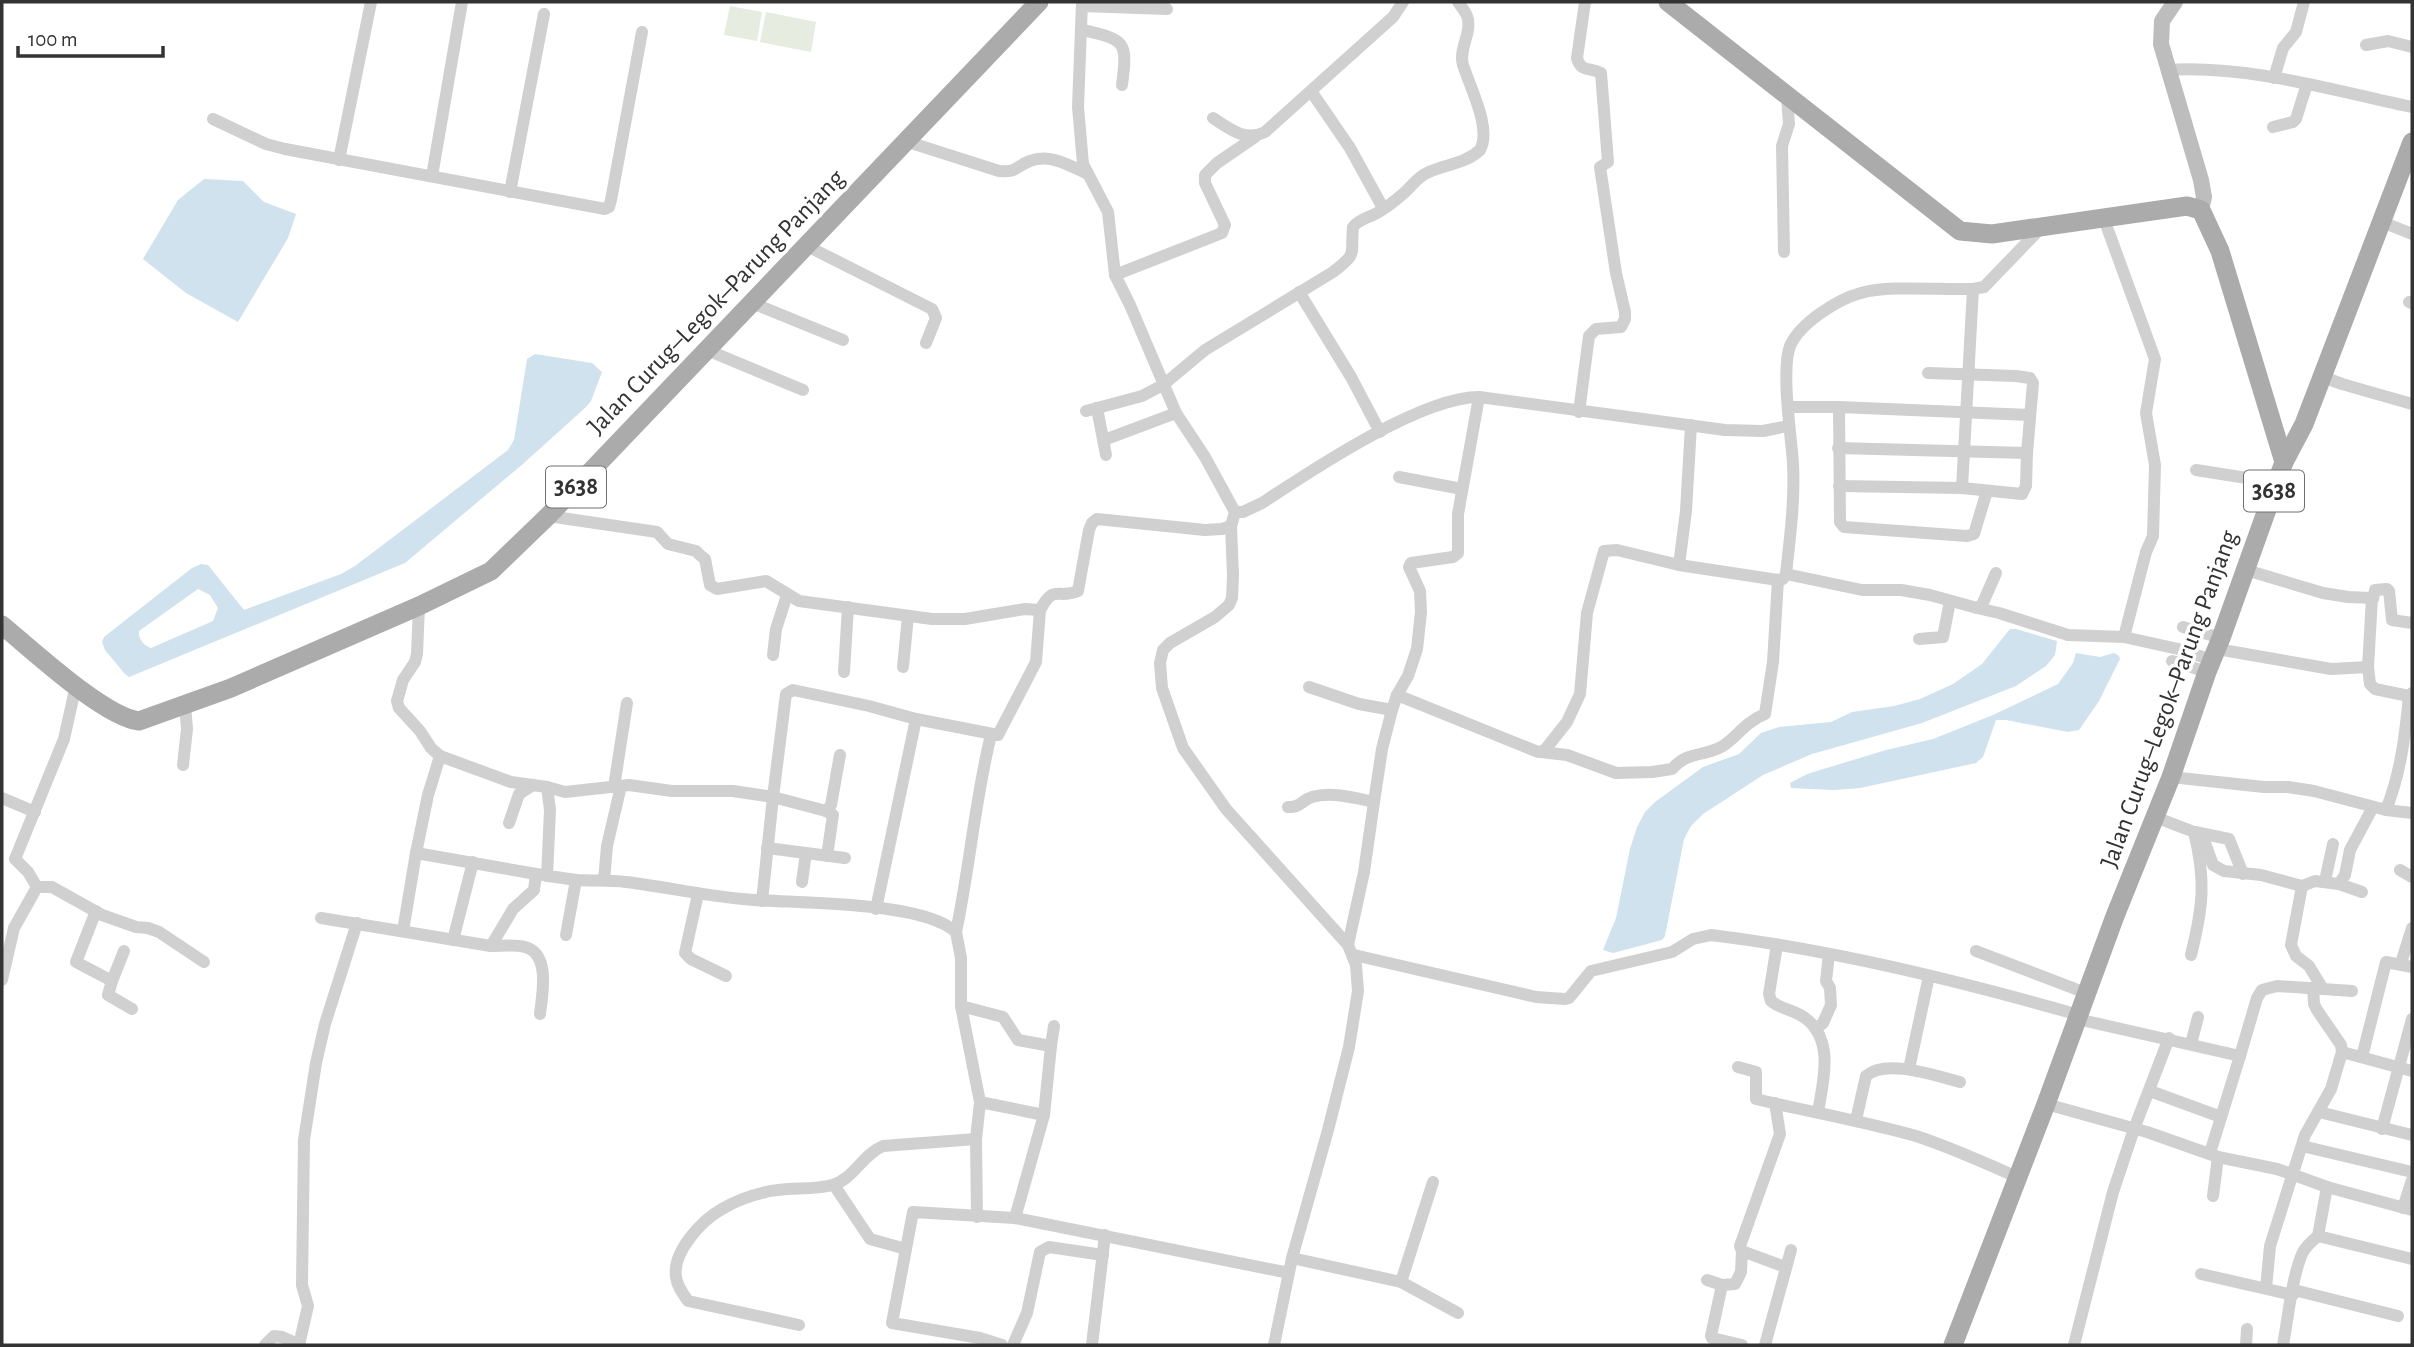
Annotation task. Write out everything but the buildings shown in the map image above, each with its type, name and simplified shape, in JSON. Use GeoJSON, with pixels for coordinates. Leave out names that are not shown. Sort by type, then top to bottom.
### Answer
{"type":"FeatureCollection","features":[{"type":"Feature","properties":{"kind":"main road","name":"Jalan Curug–Legok–Parung Panjang"},"geometry":{"type":"LineString","coordinates":[[2,625],[112,711],[134,720],[149,719],[231,688],[419,606],[496,568],[1039,2]]}},
{"type":"Feature","properties":{"kind":"main road"},"geometry":{"type":"LineString","coordinates":[[1668,2],[1960,231],[1992,234],[2187,206],[2201,209]]}},
{"type":"Feature","properties":{"kind":"main road","name":"Jalan Curug–Legok–Parung Panjang"},"geometry":{"type":"LineString","coordinates":[[1953,1345],[2171,777],[2284,462],[2304,424],[2323,377],[2412,142]]}},
{"type":"Feature","properties":{"kind":"main road","name":"3638"},"geometry":{"type":"LineString","coordinates":[[2201,209],[2220,251],[2284,462]]}},
{"type":"Feature","properties":{"kind":"street"},"geometry":{"type":"LineString","coordinates":[[340,160],[371,2]]}},
{"type":"Feature","properties":{"kind":"street"},"geometry":{"type":"LineString","coordinates":[[432,176],[462,2]]}},
{"type":"Feature","properties":{"kind":"street"},"geometry":{"type":"LineString","coordinates":[[1115,275],[1222,233],[1225,225],[1205,183],[1205,175],[1217,163],[1282,119],[1392,17],[1403,2]]}},
{"type":"Feature","properties":{"kind":"street"},"geometry":{"type":"LineString","coordinates":[[1106,455],[1104,440],[1091,409],[1142,396],[1163,385],[1205,350],[1333,272],[1350,259],[1354,248],[1352,232],[1355,224],[1383,208],[1423,175],[1458,164],[1476,154],[1482,147],[1484,134],[1478,104],[1461,57],[1468,18],[1458,2]]}},
{"type":"Feature","properties":{"kind":"street"},"geometry":{"type":"LineString","coordinates":[[1578,412],[1589,336],[1596,329],[1621,327],[1625,319],[1600,167],[1608,162],[1601,73],[1583,69],[1577,58],[1584,2]]}},
{"type":"Feature","properties":{"kind":"street"},"geometry":{"type":"LineString","coordinates":[[2175,2],[2162,21],[2160,33],[2167,70],[2201,180],[2204,197],[2201,209]]}},
{"type":"Feature","properties":{"kind":"street"},"geometry":{"type":"LineString","coordinates":[[2274,78],[2283,48],[2296,32],[2304,2]]}},
{"type":"Feature","properties":{"kind":"street"},"geometry":{"type":"LineString","coordinates":[[1167,9],[1082,4],[1079,82],[1083,164],[1108,212],[1115,275],[1177,413],[1235,512],[1231,526],[1232,598],[1223,611],[1163,650],[1160,663],[1162,688],[1183,748],[1206,781],[1271,861],[1351,950],[1536,997],[1565,999],[1569,998],[1591,971],[1672,952],[1704,935],[1721,936],[1829,954],[1929,976],[2008,995],[2078,1017],[2240,1056]]}},
{"type":"Feature","properties":{"kind":"street"},"geometry":{"type":"LineString","coordinates":[[510,192],[544,14]]}},
{"type":"Feature","properties":{"kind":"street"},"geometry":{"type":"LineString","coordinates":[[1083,30],[1114,37],[1121,44],[1125,61],[1122,85]]}},
{"type":"Feature","properties":{"kind":"street"},"geometry":{"type":"LineString","coordinates":[[213,119],[266,145],[605,209],[609,206],[642,32]]}},
{"type":"Feature","properties":{"kind":"street"},"geometry":{"type":"LineString","coordinates":[[2365,46],[2388,41],[2412,47]]}},
{"type":"Feature","properties":{"kind":"street"},"geometry":{"type":"LineString","coordinates":[[2167,70],[2199,68],[2274,78],[2412,107]]}},
{"type":"Feature","properties":{"kind":"street"},"geometry":{"type":"LineString","coordinates":[[2273,127],[2293,122],[2307,84]]}},
{"type":"Feature","properties":{"kind":"street"},"geometry":{"type":"LineString","coordinates":[[1311,90],[1350,148],[1383,208]]}},
{"type":"Feature","properties":{"kind":"street"},"geometry":{"type":"LineString","coordinates":[[1784,252],[1782,146],[1789,124],[1787,97]]}},
{"type":"Feature","properties":{"kind":"street"},"geometry":{"type":"LineString","coordinates":[[1213,118],[1230,129],[1255,137]]}},
{"type":"Feature","properties":{"kind":"street"},"geometry":{"type":"LineString","coordinates":[[905,141],[999,171],[1013,172],[1027,161],[1048,158],[1088,174]]}},
{"type":"Feature","properties":{"kind":"street"},"geometry":{"type":"LineString","coordinates":[[2104,219],[2155,359],[2146,413],[2155,465],[2153,536],[2146,552],[2124,637]]}},
{"type":"Feature","properties":{"kind":"street"},"geometry":{"type":"LineString","coordinates":[[2382,222],[2412,234]]}},
{"type":"Feature","properties":{"kind":"street"},"geometry":{"type":"LineString","coordinates":[[1397,695],[1542,752],[1567,755],[1616,773],[1672,769],[1681,758],[1721,747],[1753,719],[1765,715],[1794,499],[1788,426],[1788,356],[1791,345],[1824,310],[1863,292],[1973,289],[1987,285],[2040,229]]}},
{"type":"Feature","properties":{"kind":"street"},"geometry":{"type":"LineString","coordinates":[[807,246],[932,309],[936,318],[926,343]]}},
{"type":"Feature","properties":{"kind":"street"},"geometry":{"type":"LineString","coordinates":[[1962,488],[1973,289]]}},
{"type":"Feature","properties":{"kind":"street"},"geometry":{"type":"LineString","coordinates":[[1299,292],[1351,377],[1380,432]]}},
{"type":"Feature","properties":{"kind":"street"},"geometry":{"type":"LineString","coordinates":[[752,303],[843,340]]}},
{"type":"Feature","properties":{"kind":"street"},"geometry":{"type":"LineString","coordinates":[[707,350],[803,390]]}},
{"type":"Feature","properties":{"kind":"street"},"geometry":{"type":"LineString","coordinates":[[1839,486],[1962,488],[2018,494],[2026,491],[2033,383],[2030,378],[1928,373]]}},
{"type":"Feature","properties":{"kind":"street"},"geometry":{"type":"LineString","coordinates":[[2323,377],[2412,404]]}},
{"type":"Feature","properties":{"kind":"street"},"geometry":{"type":"LineString","coordinates":[[1274,1345],[1292,1258],[1349,1046],[1358,991],[1351,950],[1382,749],[1392,709],[1417,649],[1420,591],[1409,567],[1411,564],[1453,557],[1458,553],[1458,514],[1479,397]]}},
{"type":"Feature","properties":{"kind":"street"},"geometry":{"type":"LineString","coordinates":[[1235,512],[1243,512],[1262,503],[1380,432],[1459,398],[1479,397],[1726,430],[1763,431],[1788,426]]}},
{"type":"Feature","properties":{"kind":"street"},"geometry":{"type":"LineString","coordinates":[[1788,407],[2031,415]]}},
{"type":"Feature","properties":{"kind":"street"},"geometry":{"type":"LineString","coordinates":[[1839,407],[1840,522],[1846,528],[1967,536],[1973,534],[1978,525],[1987,491]]}},
{"type":"Feature","properties":{"kind":"street"},"geometry":{"type":"LineString","coordinates":[[1104,440],[1177,413]]}},
{"type":"Feature","properties":{"kind":"street"},"geometry":{"type":"LineString","coordinates":[[1679,565],[1686,511],[1691,425]]}},
{"type":"Feature","properties":{"kind":"street"},"geometry":{"type":"LineString","coordinates":[[1838,448],[2027,453]]}},
{"type":"Feature","properties":{"kind":"street"},"geometry":{"type":"LineString","coordinates":[[2196,470],[2272,482],[2275,488]]}},
{"type":"Feature","properties":{"kind":"street"},"geometry":{"type":"LineString","coordinates":[[1399,477],[1462,489]]}},
{"type":"Feature","properties":{"kind":"street"},"geometry":{"type":"LineString","coordinates":[[548,516],[657,532],[668,544],[696,551],[705,559],[713,588],[723,589],[766,581],[799,601],[932,619],[965,619],[1025,609],[1040,610]]}},
{"type":"Feature","properties":{"kind":"street"},"geometry":{"type":"LineString","coordinates":[[762,901],[788,692],[801,691],[916,719],[998,735],[1036,662],[1040,610],[1047,597],[1077,591],[1092,523],[1097,519],[1205,530],[1231,526]]}},
{"type":"Feature","properties":{"kind":"street"},"geometry":{"type":"LineString","coordinates":[[1542,752],[1567,722],[1580,694],[1587,613],[1604,551],[1617,550],[1679,565],[1862,590],[1901,590],[1999,612],[2068,635],[2124,637],[2178,649],[2330,669],[2368,667]]}},
{"type":"Feature","properties":{"kind":"street"},"geometry":{"type":"LineString","coordinates":[[2246,570],[2323,593],[2373,599]]}},
{"type":"Feature","properties":{"kind":"street"},"geometry":{"type":"LineString","coordinates":[[1977,608],[1982,605],[1996,573]]}},
{"type":"Feature","properties":{"kind":"street"},"geometry":{"type":"LineString","coordinates":[[2339,884],[2345,875],[2350,850],[2396,784],[2409,739],[2410,695],[2375,689],[2371,684],[2368,667],[2375,590],[2387,589],[2389,592],[2392,620],[2412,623]]}},
{"type":"Feature","properties":{"kind":"street"},"geometry":{"type":"LineString","coordinates":[[773,655],[778,620],[787,595]]}},
{"type":"Feature","properties":{"kind":"street"},"geometry":{"type":"LineString","coordinates":[[1919,639],[1943,637],[1950,601]]}},
{"type":"Feature","properties":{"kind":"street"},"geometry":{"type":"LineString","coordinates":[[419,606],[417,654],[403,680],[397,701],[399,708],[439,756],[511,782],[565,792],[618,786],[672,791],[733,791],[773,797],[833,815],[827,856]]}},
{"type":"Feature","properties":{"kind":"street"},"geometry":{"type":"LineString","coordinates":[[844,672],[848,607]]}},
{"type":"Feature","properties":{"kind":"street"},"geometry":{"type":"LineString","coordinates":[[903,667],[908,616]]}},
{"type":"Feature","properties":{"kind":"street"},"geometry":{"type":"LineString","coordinates":[[2183,627],[2214,654]]}},
{"type":"Feature","properties":{"kind":"street"},"geometry":{"type":"LineString","coordinates":[[2172,661],[2214,654]]}},
{"type":"Feature","properties":{"kind":"street"},"geometry":{"type":"LineString","coordinates":[[37,887],[28,872],[8,860],[35,812],[64,738],[76,685]]}},
{"type":"Feature","properties":{"kind":"street"},"geometry":{"type":"LineString","coordinates":[[1309,687],[1359,704],[1392,709]]}},
{"type":"Feature","properties":{"kind":"street"},"geometry":{"type":"LineString","coordinates":[[604,880],[627,703]]}},
{"type":"Feature","properties":{"kind":"street"},"geometry":{"type":"LineString","coordinates":[[183,765],[187,729],[185,705]]}},
{"type":"Feature","properties":{"kind":"street"},"geometry":{"type":"LineString","coordinates":[[876,909],[916,719]]}},
{"type":"Feature","properties":{"kind":"street"},"geometry":{"type":"LineString","coordinates":[[977,1217],[976,1139],[980,1102],[961,1006],[961,958],[956,932],[971,853],[977,795],[992,735]]}},
{"type":"Feature","properties":{"kind":"street"},"geometry":{"type":"LineString","coordinates":[[826,811],[831,805],[839,755]]}},
{"type":"Feature","properties":{"kind":"street"},"geometry":{"type":"LineString","coordinates":[[403,931],[416,853],[439,756]]}},
{"type":"Feature","properties":{"kind":"street"},"geometry":{"type":"LineString","coordinates":[[2171,777],[2301,789],[2412,813]]}},
{"type":"Feature","properties":{"kind":"street"},"geometry":{"type":"LineString","coordinates":[[509,823],[519,794],[533,785]]}},
{"type":"Feature","properties":{"kind":"street"},"geometry":{"type":"LineString","coordinates":[[491,946],[513,909],[534,890],[542,875],[550,810],[547,788]]}},
{"type":"Feature","properties":{"kind":"street"},"geometry":{"type":"LineString","coordinates":[[1288,807],[1300,806],[1308,798],[1315,796],[1331,795],[1374,802]]}},
{"type":"Feature","properties":{"kind":"street"},"geometry":{"type":"LineString","coordinates":[[2,798],[35,812]]}},
{"type":"Feature","properties":{"kind":"street"},"geometry":{"type":"LineString","coordinates":[[2155,817],[2198,833],[2229,839],[2243,874]]}},
{"type":"Feature","properties":{"kind":"street"},"geometry":{"type":"LineString","coordinates":[[2198,833],[2213,865],[2224,871],[2261,875],[2302,886],[2315,881],[2325,881],[2362,892]]}},
{"type":"Feature","properties":{"kind":"street"},"geometry":{"type":"LineString","coordinates":[[2190,955],[2203,897],[2198,833]]}},
{"type":"Feature","properties":{"kind":"street"},"geometry":{"type":"LineString","coordinates":[[2325,881],[2333,844]]}},
{"type":"Feature","properties":{"kind":"street"},"geometry":{"type":"LineString","coordinates":[[767,848],[845,858]]}},
{"type":"Feature","properties":{"kind":"street"},"geometry":{"type":"LineString","coordinates":[[416,853],[576,880],[604,880],[762,901],[918,914],[937,919],[956,932]]}},
{"type":"Feature","properties":{"kind":"street"},"geometry":{"type":"LineString","coordinates":[[802,882],[806,853]]}},
{"type":"Feature","properties":{"kind":"street"},"geometry":{"type":"LineString","coordinates":[[453,940],[473,863]]}},
{"type":"Feature","properties":{"kind":"street"},"geometry":{"type":"LineString","coordinates":[[2400,870],[2412,877]]}},
{"type":"Feature","properties":{"kind":"street"},"geometry":{"type":"LineString","coordinates":[[566,935],[576,880]]}},
{"type":"Feature","properties":{"kind":"street"},"geometry":{"type":"LineString","coordinates":[[2266,1288],[2270,1246],[2292,1174],[2308,1128],[2331,1089],[2342,1052],[2341,1045],[2314,1004],[2318,989],[2309,966],[2296,956],[2291,945],[2302,886]]}},
{"type":"Feature","properties":{"kind":"street"},"geometry":{"type":"LineString","coordinates":[[37,887],[52,887],[96,911],[136,927],[159,932],[204,962]]}},
{"type":"Feature","properties":{"kind":"street"},"geometry":{"type":"LineString","coordinates":[[2,980],[14,928],[37,887]]}},
{"type":"Feature","properties":{"kind":"street"},"geometry":{"type":"LineString","coordinates":[[698,894],[685,953],[691,960],[726,976]]}},
{"type":"Feature","properties":{"kind":"street"},"geometry":{"type":"LineString","coordinates":[[96,911],[76,961],[112,981]]}},
{"type":"Feature","properties":{"kind":"street"},"geometry":{"type":"LineString","coordinates":[[321,918],[491,946],[522,946],[535,953],[543,971],[540,1014]]}},
{"type":"Feature","properties":{"kind":"street"},"geometry":{"type":"LineString","coordinates":[[265,1345],[274,1336],[299,1345],[308,1306],[302,1285],[304,1140],[325,1024],[357,923]]}},
{"type":"Feature","properties":{"kind":"street"},"geometry":{"type":"LineString","coordinates":[[2361,1057],[2385,965],[2389,962],[2407,965],[2412,928]]}},
{"type":"Feature","properties":{"kind":"street"},"geometry":{"type":"LineString","coordinates":[[1776,946],[1769,994],[1771,1001],[1807,1019],[1821,1040],[1825,1066],[1818,1112]]}},
{"type":"Feature","properties":{"kind":"street"},"geometry":{"type":"LineString","coordinates":[[124,951],[108,995],[132,1009]]}},
{"type":"Feature","properties":{"kind":"street"},"geometry":{"type":"LineString","coordinates":[[1976,951],[2087,993]]}},
{"type":"Feature","properties":{"kind":"street"},"geometry":{"type":"LineString","coordinates":[[1816,1029],[1823,1023],[1831,1005],[1830,988],[1826,981],[1829,954]]}},
{"type":"Feature","properties":{"kind":"street"},"geometry":{"type":"LineString","coordinates":[[1909,1069],[1929,976]]}},
{"type":"Feature","properties":{"kind":"street"},"geometry":{"type":"LineString","coordinates":[[2213,1196],[2214,1155],[2221,1117],[2257,998],[2262,990],[2277,986],[2352,991]]}},
{"type":"Feature","properties":{"kind":"street"},"geometry":{"type":"LineString","coordinates":[[961,1006],[1003,1017],[1018,1040],[1051,1046]]}},
{"type":"Feature","properties":{"kind":"street"},"geometry":{"type":"LineString","coordinates":[[2191,1044],[2198,1017]]}},
{"type":"Feature","properties":{"kind":"street"},"geometry":{"type":"LineString","coordinates":[[2382,1129],[2412,1019]]}},
{"type":"Feature","properties":{"kind":"street"},"geometry":{"type":"LineString","coordinates":[[1015,1218],[1044,1115],[1054,1026]]}},
{"type":"Feature","properties":{"kind":"street"},"geometry":{"type":"LineString","coordinates":[[2074,1345],[2113,1192],[2169,1038]]}},
{"type":"Feature","properties":{"kind":"street"},"geometry":{"type":"LineString","coordinates":[[2342,1052],[2412,1072]]}},
{"type":"Feature","properties":{"kind":"street"},"geometry":{"type":"LineString","coordinates":[[1738,1068],[1756,1073],[1756,1099],[1856,1120],[1945,1146],[2017,1177]]}},
{"type":"Feature","properties":{"kind":"street"},"geometry":{"type":"LineString","coordinates":[[1856,1120],[1868,1073],[1886,1069],[1909,1069],[1960,1082]]}},
{"type":"Feature","properties":{"kind":"street"},"geometry":{"type":"LineString","coordinates":[[2150,1091],[2221,1117]]}},
{"type":"Feature","properties":{"kind":"street"},"geometry":{"type":"LineString","coordinates":[[980,1102],[1044,1115]]}},
{"type":"Feature","properties":{"kind":"street"},"geometry":{"type":"LineString","coordinates":[[1707,1280],[1732,1286],[1739,1278],[1742,1251],[1740,1246],[1780,1134],[1774,1103]]}},
{"type":"Feature","properties":{"kind":"street"},"geometry":{"type":"LineString","coordinates":[[2046,1104],[2074,1110],[2214,1155],[2292,1174],[2327,1187],[2408,1209],[2412,1180]]}},
{"type":"Feature","properties":{"kind":"street"},"geometry":{"type":"LineString","coordinates":[[2319,1112],[2412,1135]]}},
{"type":"Feature","properties":{"kind":"street"},"geometry":{"type":"LineString","coordinates":[[799,1325],[691,1303],[679,1287],[675,1276],[678,1262],[691,1237],[722,1209],[765,1192],[834,1185],[849,1175],[873,1151],[883,1146],[976,1139]]}},
{"type":"Feature","properties":{"kind":"street"},"geometry":{"type":"LineString","coordinates":[[2302,1146],[2412,1172]]}},
{"type":"Feature","properties":{"kind":"street"},"geometry":{"type":"LineString","coordinates":[[1401,1282],[1433,1182]]}},
{"type":"Feature","properties":{"kind":"street"},"geometry":{"type":"LineString","coordinates":[[834,1185],[870,1239],[905,1250]]}},
{"type":"Feature","properties":{"kind":"street"},"geometry":{"type":"LineString","coordinates":[[2283,1345],[2303,1253],[2309,1243],[2318,1236],[2327,1187]]}},
{"type":"Feature","properties":{"kind":"street"},"geometry":{"type":"LineString","coordinates":[[1002,1345],[980,1338],[892,1323],[912,1212],[1015,1218],[1289,1273]]}},
{"type":"Feature","properties":{"kind":"street"},"geometry":{"type":"LineString","coordinates":[[1093,1345],[1105,1235]]}},
{"type":"Feature","properties":{"kind":"street"},"geometry":{"type":"LineString","coordinates":[[2318,1236],[2412,1259]]}},
{"type":"Feature","properties":{"kind":"street"},"geometry":{"type":"LineString","coordinates":[[1013,1345],[1027,1313],[1040,1252],[1049,1247],[1103,1255]]}},
{"type":"Feature","properties":{"kind":"street"},"geometry":{"type":"LineString","coordinates":[[1765,1345],[1791,1250]]}},
{"type":"Feature","properties":{"kind":"street"},"geometry":{"type":"LineString","coordinates":[[1742,1251],[1785,1267]]}},
{"type":"Feature","properties":{"kind":"street"},"geometry":{"type":"LineString","coordinates":[[1292,1258],[1401,1282],[1458,1313]]}},
{"type":"Feature","properties":{"kind":"street"},"geometry":{"type":"LineString","coordinates":[[2202,1274],[2398,1316]]}},
{"type":"Feature","properties":{"kind":"street"},"geometry":{"type":"LineString","coordinates":[[1722,1285],[1711,1336],[1742,1345]]}},
{"type":"Feature","properties":{"kind":"street"},"geometry":{"type":"LineString","coordinates":[[2246,1345],[2247,1329]]}},
{"type":"Feature","properties":{"kind":"shaded area"},"geometry":{"type":"Polygon","coordinates":[[[730,6],[762,12],[757,41],[724,35],[730,6]]]}},
{"type":"Feature","properties":{"kind":"shaded area"},"geometry":{"type":"Polygon","coordinates":[[[766,12],[816,22],[811,52],[760,42],[766,12]]]}},
{"type":"Feature","properties":{"kind":"water"},"geometry":{"type":"Polygon","coordinates":[[[204,179],[243,181],[264,202],[296,214],[288,238],[238,322],[186,293],[143,259],[178,200],[204,179]]]}},
{"type":"Feature","properties":{"kind":"water"},"geometry":{"type":"Polygon","coordinates":[[[535,354],[592,363],[602,372],[591,401],[524,463],[405,563],[129,677],[105,650],[102,642],[104,637],[192,568],[201,564],[208,565],[244,610],[341,574],[355,566],[508,450],[514,440],[527,359],[535,354]],[[198,589],[139,631],[142,642],[151,648],[213,621],[218,608],[210,595],[198,589]]]}},
{"type":"Feature","properties":{"kind":"water"},"geometry":{"type":"Polygon","coordinates":[[[2010,629],[2057,641],[2055,655],[2046,666],[2016,686],[1922,723],[1812,754],[1763,775],[1703,814],[1691,826],[1684,839],[1665,936],[1662,940],[1613,953],[1603,950],[1616,918],[1637,827],[1645,812],[1655,802],[1703,767],[1739,754],[1761,733],[1779,727],[1831,722],[1852,712],[1894,706],[1920,699],[1953,684],[1982,664],[2010,629]]]}},
{"type":"Feature","properties":{"kind":"water"},"geometry":{"type":"Polygon","coordinates":[[[2076,653],[2100,657],[2114,653],[2120,659],[2099,701],[2079,730],[2068,732],[1996,720],[1983,757],[1976,763],[1860,788],[1791,788],[1790,783],[1807,774],[1933,739],[1993,715],[2058,684],[2073,663],[2076,653]]]}}]}
